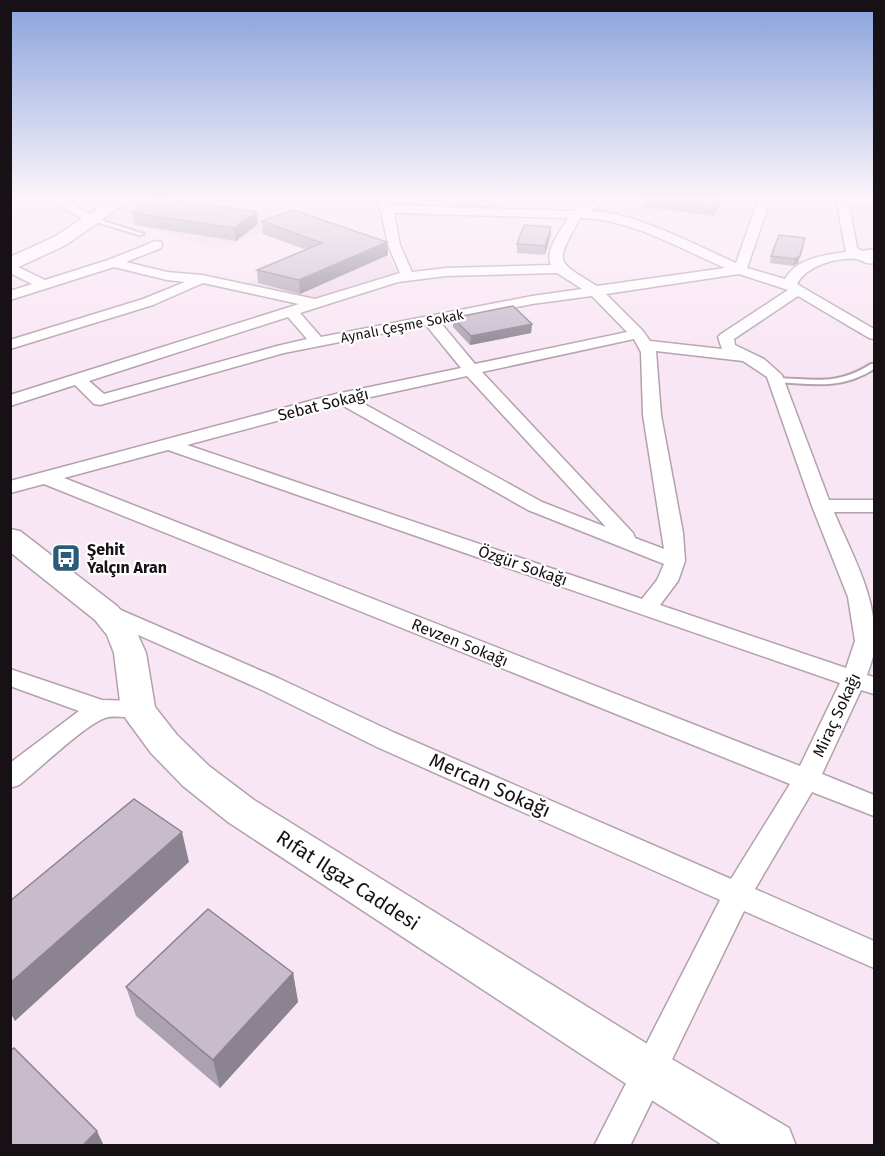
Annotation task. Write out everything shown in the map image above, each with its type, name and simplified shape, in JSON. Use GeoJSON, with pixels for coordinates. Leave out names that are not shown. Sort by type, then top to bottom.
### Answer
{"type":"FeatureCollection","features":[{"type":"Feature","properties":{"kind":"street"},"geometry":{"type":"LineString","coordinates":[[35,252],[14,261],[45,286]]}},
{"type":"Feature","properties":{"kind":"street"},"geometry":{"type":"LineString","coordinates":[[10,296],[113,263],[139,252]]}},
{"type":"Feature","properties":{"kind":"street"},"geometry":{"type":"LineString","coordinates":[[397,252],[407,275]]}},
{"type":"Feature","properties":{"kind":"street"},"geometry":{"type":"LineString","coordinates":[[556,252],[555,259],[560,269],[595,291],[642,340],[649,352],[652,416],[674,533],[675,561],[667,581],[647,608]]}},
{"type":"Feature","properties":{"kind":"street"},"geometry":{"type":"LineString","coordinates":[[698,252],[740,270],[793,287],[874,335]]}},
{"type":"Feature","properties":{"kind":"street"},"geometry":{"type":"LineString","coordinates":[[740,270],[746,252]]}},
{"type":"Feature","properties":{"kind":"street"},"geometry":{"type":"LineString","coordinates":[[855,252],[874,264]]}},
{"type":"Feature","properties":{"kind":"street"},"geometry":{"type":"LineString","coordinates":[[776,380],[767,369],[728,347],[726,337],[793,287],[796,272],[812,263],[874,252]]}},
{"type":"Feature","properties":{"kind":"street"},"geometry":{"type":"LineString","coordinates":[[113,263],[167,276],[202,279],[314,303]]}},
{"type":"Feature","properties":{"kind":"street"},"geometry":{"type":"LineString","coordinates":[[10,401],[407,275],[560,269]]}},
{"type":"Feature","properties":{"kind":"street","name":"Aynalı Çeşme Sokak"},"geometry":{"type":"LineString","coordinates":[[78,378],[100,400],[282,349],[595,291],[740,270]]}},
{"type":"Feature","properties":{"kind":"street"},"geometry":{"type":"LineString","coordinates":[[10,345],[148,302],[202,279]]}},
{"type":"Feature","properties":{"kind":"street"},"geometry":{"type":"LineString","coordinates":[[290,311],[318,342]]}},
{"type":"Feature","properties":{"kind":"street"},"geometry":{"type":"LineString","coordinates":[[430,320],[471,370],[630,542]]}},
{"type":"Feature","properties":{"kind":"street","name":"Sebat Sokağı"},"geometry":{"type":"LineString","coordinates":[[10,488],[342,398],[471,370],[642,340],[744,356]]}},
{"type":"Feature","properties":{"kind":"street","name":"Miraç Sokağı"},"geometry":{"type":"LineString","coordinates":[[611,1146],[737,895],[864,683],[866,641],[859,597],[822,506],[776,380]]}},
{"type":"Feature","properties":{"kind":"street"},"geometry":{"type":"LineString","coordinates":[[342,398],[535,506],[675,561]]}},
{"type":"Feature","properties":{"kind":"street","name":"Özgür Sokağı"},"geometry":{"type":"LineString","coordinates":[[170,445],[864,683]]}},
{"type":"Feature","properties":{"kind":"street","name":"Revzen Sokağı"},"geometry":{"type":"LineString","coordinates":[[46,478],[874,806]]}},
{"type":"Feature","properties":{"kind":"street"},"geometry":{"type":"LineString","coordinates":[[822,506],[874,506]]}},
{"type":"Feature","properties":{"kind":"street","name":"Rıfat Ilgaz Caddesi"},"geometry":{"type":"LineString","coordinates":[[10,537],[106,613],[122,632],[130,653],[119,710],[164,744],[196,776],[242,811],[753,1140]]}},
{"type":"Feature","properties":{"kind":"street","name":"Mercan Sokağı"},"geometry":{"type":"LineString","coordinates":[[106,613],[874,955]]}},
{"type":"Feature","properties":{"kind":"street"},"geometry":{"type":"LineString","coordinates":[[10,677],[119,710]]}},
{"type":"Feature","properties":{"kind":"street"},"geometry":{"type":"LineString","coordinates":[[10,777],[81,721],[119,710]]}},
{"type":"Feature","properties":{"kind":"lane"},"geometry":{"type":"LineString","coordinates":[[776,380],[838,383],[860,375],[874,366]]}},
{"type":"Feature","properties":{"kind":"shaded area"},"geometry":{"type":"Polygon","coordinates":[[[333,252],[385,252],[398,273],[313,300],[247,283],[333,252]]]}},
{"type":"Feature","properties":{"kind":"building"},"geometry":{"type":"Polygon","coordinates":[[[300,252],[364,252],[299,280],[257,270],[300,252]]]}},
{"type":"Feature","properties":{"kind":"building"},"geometry":{"type":"Polygon","coordinates":[[[773,252],[801,252],[800,256],[795,259],[771,256],[773,252]]]}},
{"type":"Feature","properties":{"kind":"building"},"geometry":{"type":"Polygon","coordinates":[[[513,306],[532,324],[471,336],[453,318],[513,306]]]}},
{"type":"Feature","properties":{"kind":"building"},"geometry":{"type":"Polygon","coordinates":[[[134,799],[182,832],[10,983],[10,901],[134,799]]]}},
{"type":"Feature","properties":{"kind":"building"},"geometry":{"type":"Polygon","coordinates":[[[208,909],[293,973],[213,1060],[126,987],[208,909]]]}},
{"type":"Feature","properties":{"kind":"building"},"geometry":{"type":"Polygon","coordinates":[[[14,1048],[97,1131],[82,1146],[10,1146],[10,1051],[14,1048]]]}},
{"type":"Feature","properties":{"kind":"place","name":"Şehit Yalçın Aran"},"geometry":{"type":"Point","coordinates":[66,558]}}]}
